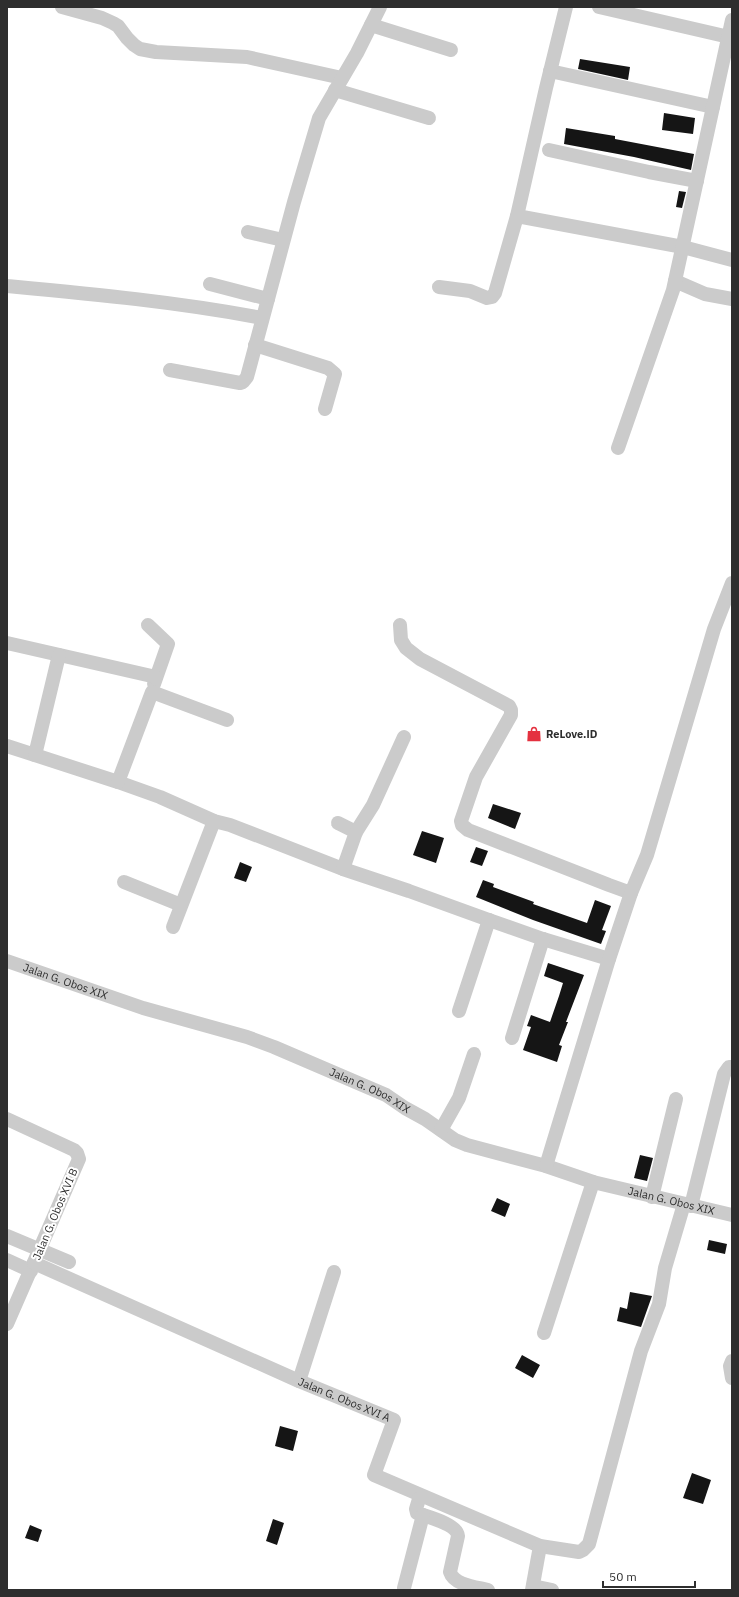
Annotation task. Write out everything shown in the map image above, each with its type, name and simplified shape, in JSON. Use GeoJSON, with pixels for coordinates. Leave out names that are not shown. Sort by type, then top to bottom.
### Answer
{"type":"FeatureCollection","features":[{"type":"Feature","properties":{"kind":"street"},"geometry":{"type":"LineString","coordinates":[[62,7],[102,18],[113,23],[118,26],[130,42],[140,49],[156,52],[247,57],[339,84],[429,118]]}},
{"type":"Feature","properties":{"kind":"street"},"geometry":{"type":"LineString","coordinates":[[170,370],[240,383],[247,377],[283,240],[314,133],[324,108],[358,53],[380,7]]}},
{"type":"Feature","properties":{"kind":"street"},"geometry":{"type":"LineString","coordinates":[[439,287],[470,291],[487,298],[493,295],[517,216],[566,7]]}},
{"type":"Feature","properties":{"kind":"street"},"geometry":{"type":"LineString","coordinates":[[599,7],[729,37]]}},
{"type":"Feature","properties":{"kind":"street"},"geometry":{"type":"LineString","coordinates":[[618,448],[660,332],[675,281],[732,20]]}},
{"type":"Feature","properties":{"kind":"street"},"geometry":{"type":"LineString","coordinates":[[371,25],[451,50]]}},
{"type":"Feature","properties":{"kind":"street"},"geometry":{"type":"LineString","coordinates":[[550,71],[713,107]]}},
{"type":"Feature","properties":{"kind":"street"},"geometry":{"type":"LineString","coordinates":[[549,150],[697,181]]}},
{"type":"Feature","properties":{"kind":"street"},"geometry":{"type":"LineString","coordinates":[[517,216],[683,247],[732,260]]}},
{"type":"Feature","properties":{"kind":"street"},"geometry":{"type":"LineString","coordinates":[[248,232],[283,240]]}},
{"type":"Feature","properties":{"kind":"street"},"geometry":{"type":"LineString","coordinates":[[675,281],[705,294],[732,299]]}},
{"type":"Feature","properties":{"kind":"street"},"geometry":{"type":"LineString","coordinates":[[210,284],[268,299]]}},
{"type":"Feature","properties":{"kind":"street"},"geometry":{"type":"LineString","coordinates":[[7,286],[158,302],[213,309],[262,318]]}},
{"type":"Feature","properties":{"kind":"street"},"geometry":{"type":"LineString","coordinates":[[255,345],[328,368],[333,371],[335,374],[325,409]]}},
{"type":"Feature","properties":{"kind":"street"},"geometry":{"type":"LineString","coordinates":[[546,1166],[609,959],[647,855],[700,673],[731,584]]}},
{"type":"Feature","properties":{"kind":"street"},"geometry":{"type":"LineString","coordinates":[[118,782],[152,692],[168,644],[148,625]]}},
{"type":"Feature","properties":{"kind":"street"},"geometry":{"type":"LineString","coordinates":[[400,625],[401,640],[406,648],[420,659],[509,706],[511,710],[511,715],[476,777],[461,821],[464,828],[609,886],[632,893]]}},
{"type":"Feature","properties":{"kind":"street"},"geometry":{"type":"LineString","coordinates":[[7,643],[156,677]]}},
{"type":"Feature","properties":{"kind":"street"},"geometry":{"type":"LineString","coordinates":[[35,755],[59,655]]}},
{"type":"Feature","properties":{"kind":"street"},"geometry":{"type":"LineString","coordinates":[[152,692],[227,720]]}},
{"type":"Feature","properties":{"kind":"street"},"geometry":{"type":"LineString","coordinates":[[343,869],[356,832],[373,805],[404,737]]}},
{"type":"Feature","properties":{"kind":"street"},"geometry":{"type":"LineString","coordinates":[[7,746],[160,797],[214,821],[230,825],[343,869],[409,890],[543,939],[609,959]]}},
{"type":"Feature","properties":{"kind":"street"},"geometry":{"type":"LineString","coordinates":[[173,927],[214,821]]}},
{"type":"Feature","properties":{"kind":"street"},"geometry":{"type":"LineString","coordinates":[[338,823],[356,832]]}},
{"type":"Feature","properties":{"kind":"street"},"geometry":{"type":"LineString","coordinates":[[124,882],[182,906]]}},
{"type":"Feature","properties":{"kind":"street"},"geometry":{"type":"LineString","coordinates":[[459,1011],[489,920]]}},
{"type":"Feature","properties":{"kind":"street"},"geometry":{"type":"LineString","coordinates":[[512,1038],[543,939]]}},
{"type":"Feature","properties":{"kind":"street","name":"Jalan G. Obos XIX"},"geometry":{"type":"LineString","coordinates":[[7,962],[143,1008],[247,1037],[386,1095],[455,1140],[467,1145],[546,1166],[593,1182],[732,1216]]}},
{"type":"Feature","properties":{"kind":"street"},"geometry":{"type":"LineString","coordinates":[[441,1130],[458,1098],[474,1054]]}},
{"type":"Feature","properties":{"kind":"street"},"geometry":{"type":"LineString","coordinates":[[552,1590],[532,1588],[540,1546],[579,1552],[589,1544],[639,1357],[659,1304],[665,1268],[688,1205],[724,1074],[729,1067],[732,1067]]}},
{"type":"Feature","properties":{"kind":"street"},"geometry":{"type":"LineString","coordinates":[[652,1197],[676,1099]]}},
{"type":"Feature","properties":{"kind":"street","name":"Jalan G. Obos XVI B"},"geometry":{"type":"LineString","coordinates":[[7,1119],[74,1150],[77,1153],[78,1159],[7,1324]]}},
{"type":"Feature","properties":{"kind":"street"},"geometry":{"type":"LineString","coordinates":[[544,1333],[593,1182]]}},
{"type":"Feature","properties":{"kind":"street"},"geometry":{"type":"LineString","coordinates":[[7,1236],[69,1262]]}},
{"type":"Feature","properties":{"kind":"street","name":"Jalan G. Obos XVI A"},"geometry":{"type":"LineString","coordinates":[[7,1260],[32,1267],[298,1381],[394,1420],[374,1475],[540,1546]]}},
{"type":"Feature","properties":{"kind":"street"},"geometry":{"type":"LineString","coordinates":[[298,1381],[334,1272]]}},
{"type":"Feature","properties":{"kind":"street"},"geometry":{"type":"LineString","coordinates":[[732,1361],[730,1366],[732,1378]]}},
{"type":"Feature","properties":{"kind":"street"},"geometry":{"type":"LineString","coordinates":[[419,1499],[416,1511],[417,1513],[451,1526],[458,1533],[450,1572],[454,1579],[458,1582],[488,1590]]}},
{"type":"Feature","properties":{"kind":"street"},"geometry":{"type":"LineString","coordinates":[[404,1588],[423,1515]]}},
{"type":"Feature","properties":{"kind":"building"},"geometry":{"type":"Polygon","coordinates":[[[580,59],[630,67],[628,80],[578,69],[580,59]]]}},
{"type":"Feature","properties":{"kind":"building"},"geometry":{"type":"Polygon","coordinates":[[[664,113],[695,118],[693,134],[662,130],[664,113]]]}},
{"type":"Feature","properties":{"kind":"building"},"geometry":{"type":"Polygon","coordinates":[[[566,128],[615,136],[615,139],[694,154],[691,170],[634,157],[564,144],[566,128]]]}},
{"type":"Feature","properties":{"kind":"building"},"geometry":{"type":"Polygon","coordinates":[[[679,191],[686,192],[682,208],[676,207],[679,191]]]}},
{"type":"Feature","properties":{"kind":"building"},"geometry":{"type":"Polygon","coordinates":[[[493,804],[521,813],[515,829],[488,818],[493,804]]]}},
{"type":"Feature","properties":{"kind":"building"},"geometry":{"type":"Polygon","coordinates":[[[422,831],[444,838],[436,863],[413,855],[422,831]]]}},
{"type":"Feature","properties":{"kind":"building"},"geometry":{"type":"Polygon","coordinates":[[[476,847],[488,851],[482,866],[470,862],[476,847]]]}},
{"type":"Feature","properties":{"kind":"building"},"geometry":{"type":"Polygon","coordinates":[[[240,862],[252,867],[246,882],[234,878],[240,862]]]}},
{"type":"Feature","properties":{"kind":"building"},"geometry":{"type":"Polygon","coordinates":[[[483,880],[494,884],[493,887],[534,902],[533,904],[587,923],[595,900],[611,906],[602,930],[606,931],[601,944],[533,920],[476,897],[483,880]]]}},
{"type":"Feature","properties":{"kind":"building"},"geometry":{"type":"Polygon","coordinates":[[[548,963],[584,975],[566,1022],[568,1022],[559,1045],[562,1046],[557,1062],[523,1050],[531,1027],[527,1026],[531,1015],[550,1022],[563,983],[544,976],[548,963]]]}},
{"type":"Feature","properties":{"kind":"building"},"geometry":{"type":"Polygon","coordinates":[[[640,1155],[653,1158],[647,1181],[634,1178],[640,1155]]]}},
{"type":"Feature","properties":{"kind":"building"},"geometry":{"type":"Polygon","coordinates":[[[497,1198],[510,1204],[505,1217],[491,1211],[497,1198]]]}},
{"type":"Feature","properties":{"kind":"building"},"geometry":{"type":"Polygon","coordinates":[[[709,1240],[727,1244],[725,1254],[707,1250],[709,1240]]]}},
{"type":"Feature","properties":{"kind":"building"},"geometry":{"type":"Polygon","coordinates":[[[630,1292],[652,1296],[641,1327],[617,1321],[620,1307],[627,1309],[630,1292]]]}},
{"type":"Feature","properties":{"kind":"building"},"geometry":{"type":"Polygon","coordinates":[[[522,1355],[540,1365],[533,1378],[515,1368],[522,1355]]]}},
{"type":"Feature","properties":{"kind":"building"},"geometry":{"type":"Polygon","coordinates":[[[280,1426],[298,1431],[293,1451],[275,1446],[280,1426]]]}},
{"type":"Feature","properties":{"kind":"building"},"geometry":{"type":"Polygon","coordinates":[[[692,1473],[711,1480],[703,1504],[683,1498],[692,1473]]]}},
{"type":"Feature","properties":{"kind":"building"},"geometry":{"type":"Polygon","coordinates":[[[273,1519],[284,1523],[277,1545],[266,1541],[273,1519]]]}},
{"type":"Feature","properties":{"kind":"building"},"geometry":{"type":"Polygon","coordinates":[[[30,1525],[42,1530],[38,1542],[25,1538],[30,1525]]]}},
{"type":"Feature","properties":{"kind":"place","name":"ReLove.iD"},"geometry":{"type":"Point","coordinates":[534,734]}}]}
